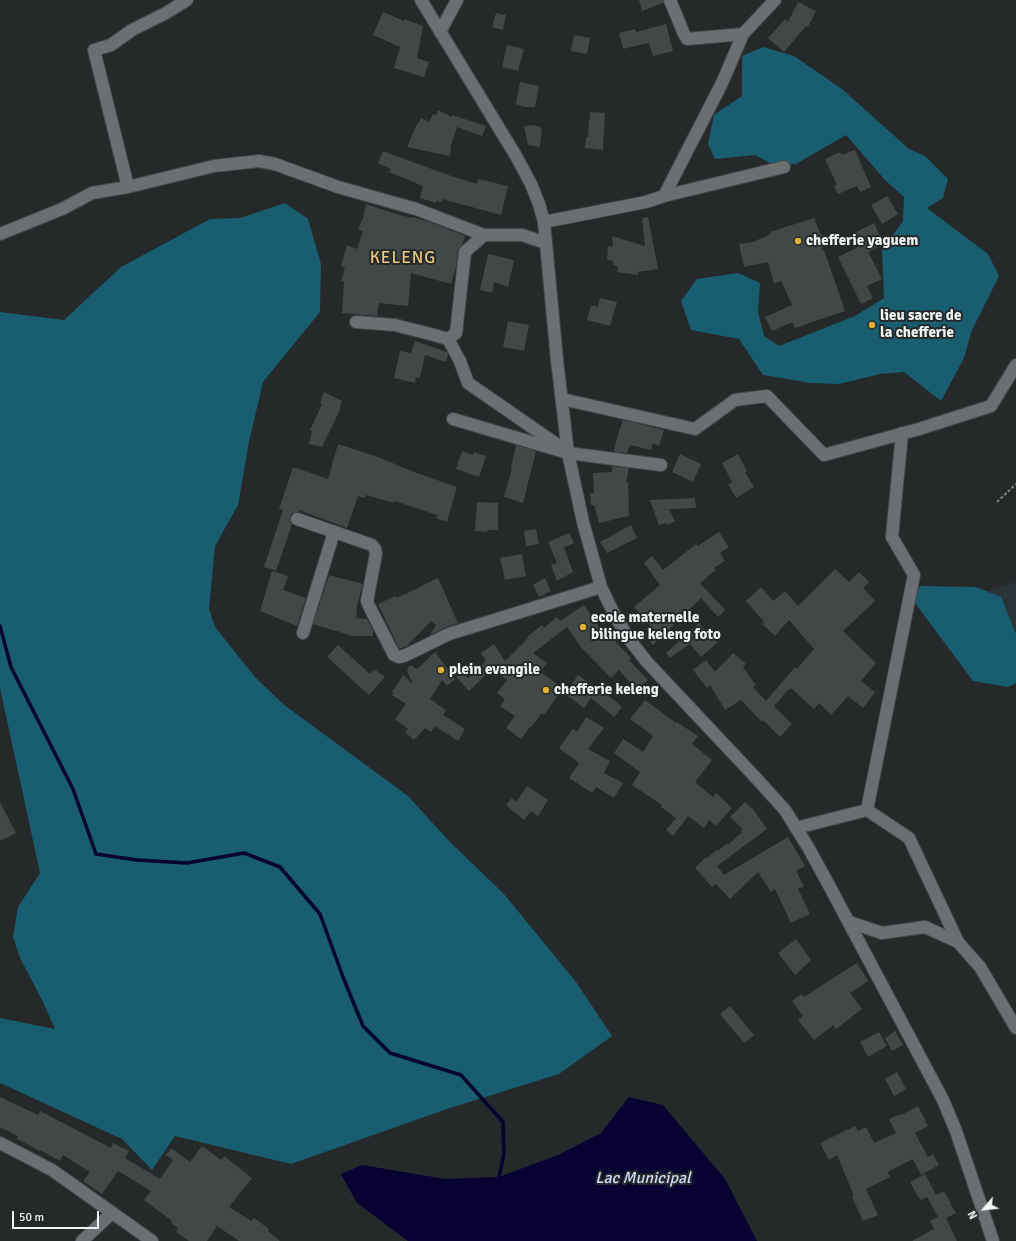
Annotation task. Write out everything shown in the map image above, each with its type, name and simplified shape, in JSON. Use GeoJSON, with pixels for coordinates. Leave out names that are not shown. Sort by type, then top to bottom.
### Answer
{"type":"FeatureCollection","features":[{"type":"Feature","properties":{"kind":"street"},"geometry":{"type":"LineString","coordinates":[[128,187],[94,50],[111,45],[132,30],[166,13],[187,0]]}},
{"type":"Feature","properties":{"kind":"street"},"geometry":{"type":"LineString","coordinates":[[421,0],[516,156],[536,197],[544,222],[568,453],[583,522],[601,587],[615,616],[629,639],[647,662],[785,810],[796,828],[849,922],[943,1100],[956,1131],[993,1241]]}},
{"type":"Feature","properties":{"kind":"street"},"geometry":{"type":"LineString","coordinates":[[440,32],[457,0]]}},
{"type":"Feature","properties":{"kind":"street"},"geometry":{"type":"LineString","coordinates":[[670,0],[687,39],[743,34]]}},
{"type":"Feature","properties":{"kind":"street"},"geometry":{"type":"LineString","coordinates":[[664,196],[722,83],[743,34],[775,0]]}},
{"type":"Feature","properties":{"kind":"street"},"geometry":{"type":"LineString","coordinates":[[0,234],[62,209],[92,193],[128,187],[214,166],[260,161],[275,164],[338,187],[416,209],[484,235],[522,234],[546,243]]}},
{"type":"Feature","properties":{"kind":"street"},"geometry":{"type":"LineString","coordinates":[[544,222],[646,202],[664,196],[784,167]]}},
{"type":"Feature","properties":{"kind":"street"},"geometry":{"type":"LineString","coordinates":[[448,339],[456,334],[465,252],[484,235]]}},
{"type":"Feature","properties":{"kind":"street"},"geometry":{"type":"LineString","coordinates":[[356,322],[395,325],[448,339],[460,361],[468,383],[568,453]]}},
{"type":"Feature","properties":{"kind":"street"},"geometry":{"type":"LineString","coordinates":[[562,399],[695,429],[735,400],[767,396],[824,455],[991,406],[1016,365]]}},
{"type":"Feature","properties":{"kind":"street"},"geometry":{"type":"LineString","coordinates":[[453,418],[568,453],[661,465]]}},
{"type":"Feature","properties":{"kind":"street"},"geometry":{"type":"LineString","coordinates":[[867,810],[914,575],[892,537],[902,433]]}},
{"type":"Feature","properties":{"kind":"street"},"geometry":{"type":"LineString","coordinates":[[297,519],[372,545],[375,549],[376,554],[367,600],[394,655],[399,657],[449,634],[601,587]]}},
{"type":"Feature","properties":{"kind":"street"},"geometry":{"type":"LineString","coordinates":[[303,633],[334,532]]}},
{"type":"Feature","properties":{"kind":"street"},"geometry":{"type":"LineString","coordinates":[[796,828],[867,810],[909,838],[958,942],[980,967],[1016,1028]]}},
{"type":"Feature","properties":{"kind":"street"},"geometry":{"type":"LineString","coordinates":[[849,922],[882,933],[925,927],[958,942]]}},
{"type":"Feature","properties":{"kind":"street"},"geometry":{"type":"LineString","coordinates":[[0,1143],[52,1170],[152,1241]]}},
{"type":"Feature","properties":{"kind":"street"},"geometry":{"type":"LineString","coordinates":[[82,1241],[112,1213]]}},
{"type":"Feature","properties":{"kind":"path"},"geometry":{"type":"LineString","coordinates":[[997,502],[1016,484]]}},
{"type":"Feature","properties":{"kind":"shaded area"},"geometry":{"type":"Polygon","coordinates":[[[763,47],[794,56],[842,89],[909,149],[925,156],[948,179],[943,198],[927,208],[988,254],[999,276],[972,330],[964,358],[941,401],[904,372],[880,374],[839,384],[811,383],[763,375],[739,339],[691,330],[681,301],[697,279],[738,273],[760,283],[758,312],[764,336],[779,346],[855,316],[884,298],[882,250],[903,221],[904,197],[885,180],[846,135],[796,164],[770,163],[755,155],[715,159],[708,144],[714,115],[742,96],[742,56],[763,47]]]}},
{"type":"Feature","properties":{"kind":"shaded area"},"geometry":{"type":"Polygon","coordinates":[[[285,203],[308,219],[321,264],[320,312],[263,382],[249,442],[238,505],[215,546],[209,609],[215,627],[255,677],[283,704],[408,796],[450,842],[504,894],[576,982],[612,1036],[559,1074],[447,1109],[291,1164],[175,1136],[152,1170],[122,1139],[0,1083],[0,1018],[55,1029],[20,958],[13,937],[18,907],[40,873],[0,688],[0,312],[64,320],[121,267],[210,219],[240,218],[285,203]]]}},
{"type":"Feature","properties":{"kind":"shaded area"},"geometry":{"type":"Polygon","coordinates":[[[1016,582],[1016,673],[987,591],[1016,582]]]}},
{"type":"Feature","properties":{"kind":"shaded area"},"geometry":{"type":"Polygon","coordinates":[[[920,586],[976,587],[1001,597],[1016,634],[1016,683],[1008,687],[973,681],[912,599],[920,586]]]}},
{"type":"Feature","properties":{"kind":"water","name":"Lac Municipal"},"geometry":{"type":"Polygon","coordinates":[[[629,1097],[663,1105],[725,1179],[757,1241],[408,1241],[357,1203],[341,1174],[362,1165],[445,1179],[499,1177],[558,1155],[601,1133],[629,1097]]]}},
{"type":"Feature","properties":{"kind":"building"},"geometry":{"type":"Polygon","coordinates":[[[639,0],[663,0],[663,3],[642,11],[639,0]]]}},
{"type":"Feature","properties":{"kind":"building"},"geometry":{"type":"Polygon","coordinates":[[[798,2],[816,11],[808,27],[806,26],[784,52],[768,38],[785,19],[788,22],[798,2]]]}},
{"type":"Feature","properties":{"kind":"building"},"geometry":{"type":"Polygon","coordinates":[[[383,12],[404,21],[405,19],[423,26],[417,58],[429,62],[424,77],[394,68],[400,47],[373,35],[383,12]]]}},
{"type":"Feature","properties":{"kind":"building"},"geometry":{"type":"Polygon","coordinates":[[[496,13],[506,15],[503,30],[492,27],[496,13]]]}},
{"type":"Feature","properties":{"kind":"building"},"geometry":{"type":"Polygon","coordinates":[[[666,24],[673,51],[653,56],[649,43],[623,49],[619,33],[635,29],[636,32],[666,24]]]}},
{"type":"Feature","properties":{"kind":"building"},"geometry":{"type":"Polygon","coordinates":[[[574,35],[590,38],[587,54],[571,51],[574,35]]]}},
{"type":"Feature","properties":{"kind":"building"},"geometry":{"type":"Polygon","coordinates":[[[507,45],[524,49],[518,71],[502,67],[507,45]]]}},
{"type":"Feature","properties":{"kind":"building"},"geometry":{"type":"Polygon","coordinates":[[[520,82],[539,86],[535,107],[525,107],[516,104],[520,82]]]}},
{"type":"Feature","properties":{"kind":"building"},"geometry":{"type":"Polygon","coordinates":[[[438,110],[452,117],[452,115],[486,126],[482,136],[457,127],[451,145],[450,156],[407,147],[421,118],[429,122],[433,114],[436,115],[438,110]]]}},
{"type":"Feature","properties":{"kind":"building"},"geometry":{"type":"Polygon","coordinates":[[[590,112],[605,113],[603,150],[585,148],[586,137],[588,137],[590,112]]]}},
{"type":"Feature","properties":{"kind":"building"},"geometry":{"type":"Polygon","coordinates":[[[534,125],[542,128],[540,147],[528,145],[524,126],[534,125]]]}},
{"type":"Feature","properties":{"kind":"building"},"geometry":{"type":"Polygon","coordinates":[[[855,150],[871,187],[860,192],[857,186],[838,194],[834,186],[837,185],[825,159],[840,152],[842,155],[855,150]]]}},
{"type":"Feature","properties":{"kind":"building"},"geometry":{"type":"Polygon","coordinates":[[[383,151],[477,184],[478,179],[508,186],[501,215],[442,199],[442,202],[436,201],[436,203],[420,198],[423,186],[389,172],[391,169],[378,163],[383,151]]]}},
{"type":"Feature","properties":{"kind":"building"},"geometry":{"type":"Polygon","coordinates":[[[887,196],[898,214],[882,224],[871,205],[887,196]]]}},
{"type":"Feature","properties":{"kind":"building"},"geometry":{"type":"Polygon","coordinates":[[[366,204],[393,213],[430,222],[465,236],[458,251],[456,267],[451,284],[411,273],[408,306],[379,303],[377,316],[342,313],[344,281],[341,281],[345,268],[341,266],[347,245],[357,249],[363,231],[358,230],[363,219],[366,204]]]}},
{"type":"Feature","properties":{"kind":"building"},"geometry":{"type":"Polygon","coordinates":[[[648,217],[658,269],[638,272],[638,275],[617,272],[618,266],[613,265],[613,261],[607,260],[608,246],[613,247],[612,236],[645,246],[642,218],[648,217]]]}},
{"type":"Feature","properties":{"kind":"building"},"geometry":{"type":"Polygon","coordinates":[[[814,218],[821,235],[824,236],[822,251],[824,250],[845,311],[795,328],[792,322],[772,331],[765,317],[792,305],[781,281],[774,284],[768,262],[744,267],[739,244],[753,242],[771,234],[770,232],[814,218]]]}},
{"type":"Feature","properties":{"kind":"building"},"geometry":{"type":"Polygon","coordinates":[[[874,223],[884,244],[868,252],[882,279],[867,286],[873,298],[861,304],[838,257],[858,247],[852,234],[874,223]]]}},
{"type":"Feature","properties":{"kind":"building"},"geometry":{"type":"Polygon","coordinates":[[[488,254],[514,260],[508,287],[494,282],[492,293],[480,290],[488,254]]]}},
{"type":"Feature","properties":{"kind":"building"},"geometry":{"type":"Polygon","coordinates":[[[600,298],[617,302],[610,326],[587,320],[591,305],[598,307],[600,298]]]}},
{"type":"Feature","properties":{"kind":"building"},"geometry":{"type":"Polygon","coordinates":[[[508,321],[529,325],[524,351],[503,347],[508,321]]]}},
{"type":"Feature","properties":{"kind":"building"},"geometry":{"type":"Polygon","coordinates":[[[415,341],[447,352],[448,355],[446,362],[425,355],[420,378],[416,377],[415,383],[394,378],[400,351],[411,353],[415,341]]]}},
{"type":"Feature","properties":{"kind":"building"},"geometry":{"type":"Polygon","coordinates":[[[324,392],[342,401],[338,414],[322,447],[309,444],[312,431],[310,430],[322,404],[320,403],[324,392]]]}},
{"type":"Feature","properties":{"kind":"building"},"geometry":{"type":"Polygon","coordinates":[[[623,420],[664,430],[659,446],[653,443],[651,450],[630,445],[627,453],[615,452],[614,450],[617,438],[623,420]]]}},
{"type":"Feature","properties":{"kind":"building"},"geometry":{"type":"Polygon","coordinates":[[[338,444],[378,457],[414,472],[457,487],[447,522],[436,518],[437,515],[395,501],[394,503],[366,495],[365,498],[358,496],[347,528],[299,510],[299,512],[292,513],[290,516],[292,524],[276,571],[264,567],[283,510],[279,509],[293,467],[328,479],[338,444]]]}},
{"type":"Feature","properties":{"kind":"building"},"geometry":{"type":"Polygon","coordinates":[[[516,445],[536,451],[523,503],[504,497],[512,468],[516,445]]]}},
{"type":"Feature","properties":{"kind":"building"},"geometry":{"type":"Polygon","coordinates":[[[462,451],[473,455],[474,452],[486,456],[479,477],[456,469],[462,451]]]}},
{"type":"Feature","properties":{"kind":"building"},"geometry":{"type":"Polygon","coordinates":[[[680,454],[701,464],[693,482],[672,472],[680,454]]]}},
{"type":"Feature","properties":{"kind":"building"},"geometry":{"type":"Polygon","coordinates":[[[738,454],[747,471],[745,472],[754,487],[736,498],[728,484],[732,482],[722,463],[738,454]]]}},
{"type":"Feature","properties":{"kind":"building"},"geometry":{"type":"Polygon","coordinates":[[[612,466],[629,468],[626,482],[628,482],[629,516],[599,523],[594,505],[591,505],[590,493],[594,493],[593,473],[612,472],[612,466]]]}},
{"type":"Feature","properties":{"kind":"building"},"geometry":{"type":"Polygon","coordinates":[[[695,498],[696,508],[669,509],[675,521],[667,525],[666,523],[659,525],[654,512],[657,511],[654,511],[650,500],[695,498]]]}},
{"type":"Feature","properties":{"kind":"building"},"geometry":{"type":"Polygon","coordinates":[[[477,502],[498,503],[498,530],[487,530],[487,532],[475,531],[477,502]]]}},
{"type":"Feature","properties":{"kind":"building"},"geometry":{"type":"Polygon","coordinates":[[[631,525],[637,538],[607,553],[600,542],[631,525]]]}},
{"type":"Feature","properties":{"kind":"building"},"geometry":{"type":"Polygon","coordinates":[[[536,529],[539,544],[526,546],[524,531],[536,529]]]}},
{"type":"Feature","properties":{"kind":"building"},"geometry":{"type":"Polygon","coordinates":[[[719,532],[729,547],[720,553],[725,561],[714,568],[716,570],[700,583],[725,610],[718,617],[701,598],[653,645],[646,636],[654,630],[634,607],[660,585],[644,563],[652,556],[663,570],[696,544],[698,546],[719,532]]]}},
{"type":"Feature","properties":{"kind":"building"},"geometry":{"type":"Polygon","coordinates":[[[569,533],[574,543],[564,547],[573,572],[557,581],[551,565],[557,563],[548,542],[569,533]]]}},
{"type":"Feature","properties":{"kind":"building"},"geometry":{"type":"Polygon","coordinates":[[[522,554],[526,576],[505,580],[500,558],[522,554]]]}},
{"type":"Feature","properties":{"kind":"building"},"geometry":{"type":"Polygon","coordinates":[[[835,569],[849,582],[859,572],[869,582],[863,588],[875,601],[843,631],[876,663],[861,681],[875,692],[863,708],[848,696],[831,715],[819,703],[814,709],[791,688],[774,706],[792,724],[780,737],[763,720],[762,722],[741,700],[725,710],[710,685],[707,688],[693,670],[706,660],[715,672],[733,653],[746,664],[743,667],[756,685],[753,687],[766,701],[795,667],[797,669],[814,649],[789,620],[775,636],[762,624],[764,622],[746,601],[761,587],[773,601],[785,591],[798,606],[835,569]]]}},
{"type":"Feature","properties":{"kind":"building"},"geometry":{"type":"Polygon","coordinates":[[[272,571],[288,576],[283,590],[306,598],[297,626],[260,611],[272,571]]]}},
{"type":"Feature","properties":{"kind":"building"},"geometry":{"type":"Polygon","coordinates":[[[329,575],[363,584],[356,610],[356,618],[367,619],[373,630],[373,636],[353,636],[313,624],[329,575]]]}},
{"type":"Feature","properties":{"kind":"building"},"geometry":{"type":"Polygon","coordinates":[[[438,578],[458,623],[430,635],[436,625],[431,621],[407,646],[399,649],[378,604],[395,596],[396,598],[438,578]]]}},
{"type":"Feature","properties":{"kind":"building"},"geometry":{"type":"Polygon","coordinates":[[[545,578],[551,591],[539,597],[533,585],[545,578]]]}},
{"type":"Feature","properties":{"kind":"building"},"geometry":{"type":"Polygon","coordinates":[[[584,605],[607,639],[610,636],[631,658],[629,660],[648,680],[637,690],[619,670],[611,678],[580,646],[567,627],[533,653],[547,663],[540,672],[563,688],[544,715],[542,713],[521,739],[506,728],[515,716],[500,706],[505,699],[497,693],[507,680],[492,669],[469,691],[456,677],[462,671],[468,678],[486,661],[481,653],[494,644],[505,661],[528,638],[528,636],[542,625],[544,628],[557,617],[560,621],[584,605]]]}},
{"type":"Feature","properties":{"kind":"building"},"geometry":{"type":"Polygon","coordinates":[[[699,623],[717,643],[701,657],[690,644],[670,658],[666,653],[699,623]]]}},
{"type":"Feature","properties":{"kind":"building"},"geometry":{"type":"Polygon","coordinates":[[[338,645],[370,674],[374,669],[385,677],[369,695],[327,657],[338,645]]]}},
{"type":"Feature","properties":{"kind":"building"},"geometry":{"type":"Polygon","coordinates":[[[435,652],[455,679],[447,686],[442,680],[430,699],[446,710],[443,715],[465,729],[458,741],[435,726],[431,732],[425,728],[414,740],[405,732],[408,729],[395,719],[406,704],[392,695],[394,693],[392,692],[403,675],[413,684],[407,670],[410,665],[417,669],[435,652]]]}},
{"type":"Feature","properties":{"kind":"building"},"geometry":{"type":"Polygon","coordinates":[[[578,675],[602,692],[603,691],[622,707],[614,717],[591,698],[584,708],[565,694],[578,675]]]}},
{"type":"Feature","properties":{"kind":"building"},"geometry":{"type":"Polygon","coordinates":[[[645,700],[676,723],[677,722],[698,736],[692,744],[712,760],[695,782],[713,797],[716,793],[732,808],[716,826],[709,820],[704,828],[688,816],[673,836],[666,830],[676,818],[661,807],[662,805],[632,785],[640,772],[614,753],[623,739],[643,752],[653,736],[630,719],[645,700]]]}},
{"type":"Feature","properties":{"kind":"building"},"geometry":{"type":"Polygon","coordinates":[[[586,717],[604,728],[588,749],[610,761],[604,773],[623,783],[614,798],[596,787],[592,793],[569,778],[579,763],[559,748],[573,729],[577,732],[586,717]]]}},
{"type":"Feature","properties":{"kind":"building"},"geometry":{"type":"Polygon","coordinates":[[[527,786],[548,800],[538,816],[531,811],[524,820],[506,805],[512,798],[516,802],[527,786]]]}},
{"type":"Feature","properties":{"kind":"building"},"geometry":{"type":"Polygon","coordinates":[[[0,802],[16,833],[0,841],[0,802]]]}},
{"type":"Feature","properties":{"kind":"building"},"geometry":{"type":"Polygon","coordinates":[[[745,802],[753,809],[767,829],[717,866],[724,875],[788,837],[805,866],[796,871],[804,886],[798,889],[810,914],[791,923],[775,889],[771,892],[758,872],[730,899],[716,884],[712,887],[695,868],[706,857],[707,858],[717,850],[718,851],[727,843],[728,845],[742,832],[741,831],[743,829],[730,817],[745,802]]]}},
{"type":"Feature","properties":{"kind":"building"},"geometry":{"type":"Polygon","coordinates":[[[796,939],[811,960],[795,975],[778,953],[796,939]]]}},
{"type":"Feature","properties":{"kind":"building"},"geometry":{"type":"Polygon","coordinates":[[[857,963],[868,981],[850,993],[862,1009],[836,1029],[833,1025],[814,1040],[798,1020],[803,1016],[792,1001],[801,994],[804,997],[857,963]]]}},
{"type":"Feature","properties":{"kind":"building"},"geometry":{"type":"Polygon","coordinates":[[[730,1006],[754,1035],[744,1043],[720,1014],[730,1006]]]}},
{"type":"Feature","properties":{"kind":"building"},"geometry":{"type":"Polygon","coordinates":[[[895,1031],[903,1045],[892,1051],[885,1038],[895,1031]]]}},
{"type":"Feature","properties":{"kind":"building"},"geometry":{"type":"Polygon","coordinates":[[[879,1032],[887,1046],[868,1057],[860,1042],[879,1032]]]}},
{"type":"Feature","properties":{"kind":"building"},"geometry":{"type":"Polygon","coordinates":[[[897,1072],[906,1089],[894,1096],[885,1079],[897,1072]]]}},
{"type":"Feature","properties":{"kind":"building"},"geometry":{"type":"Polygon","coordinates":[[[0,1097],[38,1115],[40,1111],[111,1148],[113,1143],[129,1151],[125,1158],[160,1179],[173,1160],[166,1155],[171,1148],[190,1162],[202,1146],[221,1160],[224,1156],[252,1178],[229,1207],[251,1221],[254,1218],[269,1229],[268,1231],[280,1241],[239,1241],[217,1226],[207,1241],[189,1241],[176,1232],[178,1228],[171,1223],[172,1221],[144,1200],[151,1191],[118,1171],[102,1194],[83,1181],[90,1172],[63,1155],[60,1161],[40,1151],[17,1139],[18,1136],[0,1127],[0,1097]]]}},
{"type":"Feature","properties":{"kind":"building"},"geometry":{"type":"Polygon","coordinates":[[[918,1106],[928,1126],[915,1133],[928,1157],[933,1154],[939,1165],[921,1175],[913,1159],[888,1172],[890,1177],[866,1189],[878,1215],[863,1221],[852,1197],[854,1196],[837,1155],[829,1160],[820,1143],[855,1126],[858,1131],[866,1127],[874,1143],[896,1133],[889,1119],[901,1115],[918,1106]]]}},
{"type":"Feature","properties":{"kind":"building"},"geometry":{"type":"Polygon","coordinates":[[[925,1174],[936,1195],[944,1191],[956,1213],[946,1218],[957,1241],[912,1241],[934,1229],[930,1221],[938,1217],[927,1197],[920,1200],[910,1182],[925,1174]]]}},
{"type":"Feature","properties":{"kind":"waterway"},"geometry":{"type":"LineString","coordinates":[[0,626],[11,667],[73,789],[96,854],[137,860],[187,863],[244,853],[280,867],[320,914],[363,1026],[390,1053],[461,1075],[503,1122],[504,1154],[499,1177],[501,1180]]}},
{"type":"Feature","properties":{"kind":"place","name":"chefferie yaguem"},"geometry":{"type":"Point","coordinates":[798,241]}},
{"type":"Feature","properties":{"kind":"place","name":"lieu sacre de la chefferie"},"geometry":{"type":"Point","coordinates":[872,325]}},
{"type":"Feature","properties":{"kind":"place","name":"ecole maternelle bilingue keleng foto"},"geometry":{"type":"Point","coordinates":[583,627]}},
{"type":"Feature","properties":{"kind":"place","name":"plein evangile"},"geometry":{"type":"Point","coordinates":[441,670]}},
{"type":"Feature","properties":{"kind":"place","name":"chefferie keleng"},"geometry":{"type":"Point","coordinates":[546,690]}},
{"type":"Feature","properties":{"kind":"district","name":"KELENG"},"geometry":{"type":"Point","coordinates":[403,259]}}]}
